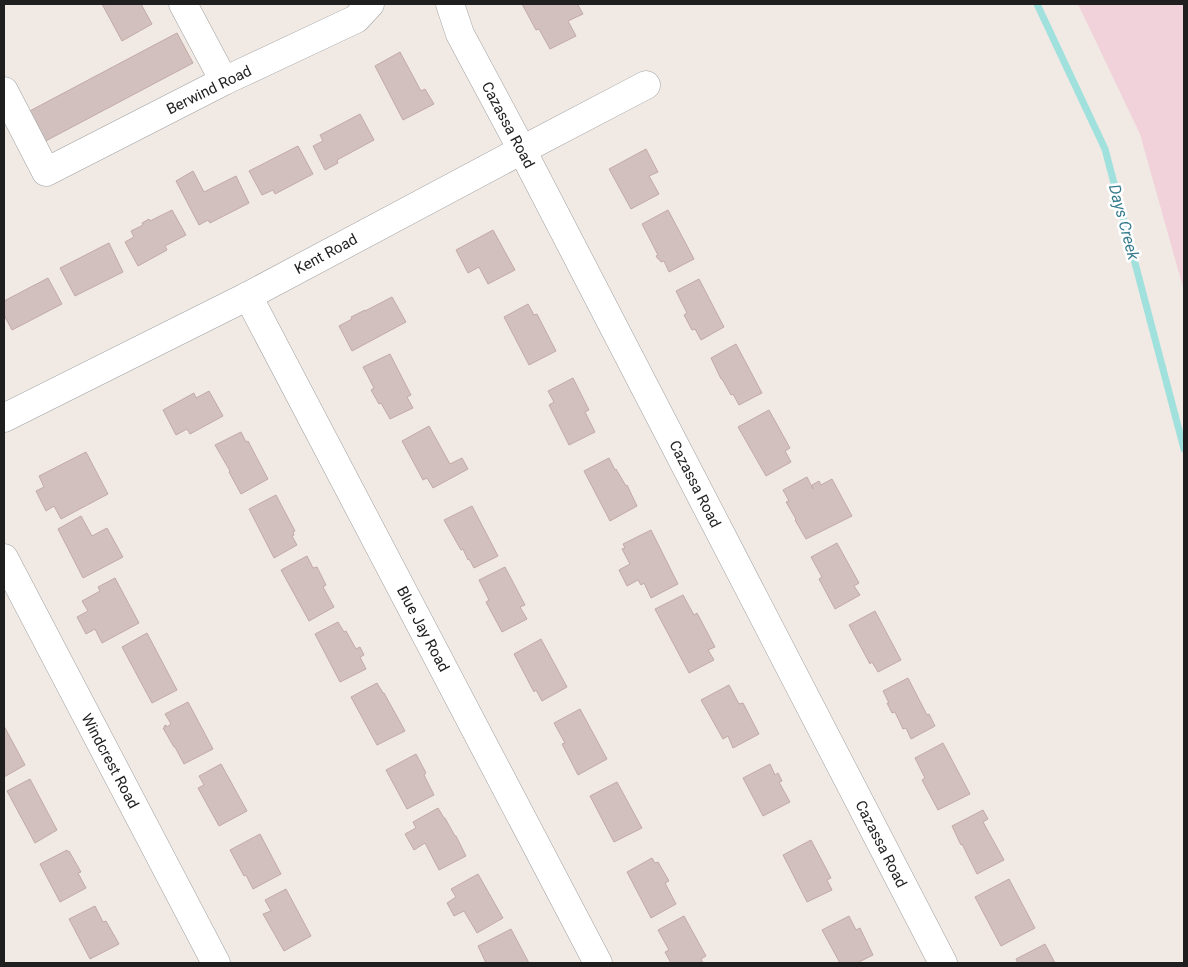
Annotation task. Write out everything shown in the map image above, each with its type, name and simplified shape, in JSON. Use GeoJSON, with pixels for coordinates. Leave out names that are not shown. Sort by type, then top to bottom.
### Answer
{"type":"FeatureCollection","features":[{"type":"Feature","properties":{"kind":"street"},"geometry":{"type":"LineString","coordinates":[[183,4],[224,81]]}},
{"type":"Feature","properties":{"kind":"street","name":"Berwind Road"},"geometry":{"type":"LineString","coordinates":[[4,91],[46,172],[224,81],[356,19],[370,4]]}},
{"type":"Feature","properties":{"kind":"street","name":"Cazassa Road"},"geometry":{"type":"LineString","coordinates":[[450,4],[460,34],[943,963]]}},
{"type":"Feature","properties":{"kind":"street","name":"Kent Road"},"geometry":{"type":"LineString","coordinates":[[4,418],[248,296],[646,85]]}},
{"type":"Feature","properties":{"kind":"street","name":"Blue Jay Road"},"geometry":{"type":"LineString","coordinates":[[248,296],[598,963]]}},
{"type":"Feature","properties":{"kind":"street","name":"Windcrest Road"},"geometry":{"type":"LineString","coordinates":[[4,558],[216,963]]}},
{"type":"Feature","properties":{"kind":"shaded area"},"geometry":{"type":"Polygon","coordinates":[[[1078,4],[1184,4],[1184,291],[1140,134],[1078,4]]]}},
{"type":"Feature","properties":{"kind":"building"},"geometry":{"type":"Polygon","coordinates":[[[102,4],[141,4],[152,24],[122,41],[102,4]]]}},
{"type":"Feature","properties":{"kind":"building"},"geometry":{"type":"Polygon","coordinates":[[[522,4],[580,4],[578,5],[583,14],[568,21],[576,36],[550,49],[539,29],[536,30],[522,4]]]}},
{"type":"Feature","properties":{"kind":"building"},"geometry":{"type":"Polygon","coordinates":[[[177,33],[193,63],[40,144],[24,114],[177,33]]]}},
{"type":"Feature","properties":{"kind":"building"},"geometry":{"type":"Polygon","coordinates":[[[400,52],[421,91],[425,89],[434,104],[403,120],[375,66],[400,52]]]}},
{"type":"Feature","properties":{"kind":"building"},"geometry":{"type":"Polygon","coordinates":[[[360,114],[374,140],[337,160],[338,163],[325,170],[313,146],[323,141],[320,135],[360,114]]]}},
{"type":"Feature","properties":{"kind":"building"},"geometry":{"type":"Polygon","coordinates":[[[298,146],[313,174],[275,194],[273,190],[262,195],[249,171],[298,146]]]}},
{"type":"Feature","properties":{"kind":"building"},"geometry":{"type":"Polygon","coordinates":[[[646,149],[658,172],[649,176],[659,194],[631,209],[609,169],[646,149]]]}},
{"type":"Feature","properties":{"kind":"building"},"geometry":{"type":"Polygon","coordinates":[[[193,171],[204,192],[236,176],[249,203],[210,223],[208,220],[199,225],[176,181],[193,171]]]}},
{"type":"Feature","properties":{"kind":"building"},"geometry":{"type":"Polygon","coordinates":[[[172,210],[186,235],[165,246],[167,250],[138,266],[125,242],[134,237],[131,231],[143,225],[142,223],[149,219],[150,221],[172,210]]]}},
{"type":"Feature","properties":{"kind":"building"},"geometry":{"type":"Polygon","coordinates":[[[668,210],[694,259],[669,272],[664,261],[661,262],[656,256],[658,255],[642,224],[668,210]]]}},
{"type":"Feature","properties":{"kind":"building"},"geometry":{"type":"Polygon","coordinates":[[[493,230],[515,270],[488,284],[479,267],[468,273],[456,250],[493,230]]]}},
{"type":"Feature","properties":{"kind":"building"},"geometry":{"type":"Polygon","coordinates":[[[109,243],[123,272],[75,296],[60,268],[109,243]]]}},
{"type":"Feature","properties":{"kind":"building"},"geometry":{"type":"Polygon","coordinates":[[[48,278],[62,304],[12,330],[4,315],[4,301],[48,278]]]}},
{"type":"Feature","properties":{"kind":"building"},"geometry":{"type":"Polygon","coordinates":[[[699,279],[724,327],[701,340],[695,329],[692,330],[684,315],[687,313],[676,291],[699,279]]]}},
{"type":"Feature","properties":{"kind":"building"},"geometry":{"type":"Polygon","coordinates":[[[392,297],[406,322],[352,351],[339,326],[352,319],[351,317],[392,297]]]}},
{"type":"Feature","properties":{"kind":"building"},"geometry":{"type":"Polygon","coordinates":[[[528,304],[534,315],[537,314],[556,351],[529,365],[504,317],[528,304]]]}},
{"type":"Feature","properties":{"kind":"building"},"geometry":{"type":"Polygon","coordinates":[[[736,344],[762,393],[739,405],[721,379],[711,358],[736,344]]]}},
{"type":"Feature","properties":{"kind":"building"},"geometry":{"type":"Polygon","coordinates":[[[390,354],[411,395],[407,397],[413,408],[390,419],[371,390],[374,388],[363,367],[390,354]]]}},
{"type":"Feature","properties":{"kind":"building"},"geometry":{"type":"Polygon","coordinates":[[[573,378],[589,410],[585,412],[595,432],[569,445],[549,405],[554,402],[548,391],[573,378]]]}},
{"type":"Feature","properties":{"kind":"building"},"geometry":{"type":"Polygon","coordinates":[[[209,391],[223,416],[190,434],[187,429],[176,435],[163,410],[194,393],[196,398],[209,391]]]}},
{"type":"Feature","properties":{"kind":"building"},"geometry":{"type":"Polygon","coordinates":[[[769,410],[790,448],[785,451],[791,462],[766,476],[738,427],[769,410]]]}},
{"type":"Feature","properties":{"kind":"building"},"geometry":{"type":"Polygon","coordinates":[[[429,426],[450,464],[462,458],[468,469],[433,488],[427,478],[423,480],[402,441],[429,426]]]}},
{"type":"Feature","properties":{"kind":"building"},"geometry":{"type":"Polygon","coordinates":[[[241,432],[246,442],[248,441],[268,479],[241,494],[215,445],[241,432]]]}},
{"type":"Feature","properties":{"kind":"building"},"geometry":{"type":"Polygon","coordinates":[[[86,452],[108,494],[61,519],[54,506],[46,511],[36,491],[44,487],[39,476],[86,452]]]}},
{"type":"Feature","properties":{"kind":"building"},"geometry":{"type":"Polygon","coordinates":[[[609,458],[615,470],[627,485],[637,506],[610,521],[584,471],[609,458]]]}},
{"type":"Feature","properties":{"kind":"building"},"geometry":{"type":"Polygon","coordinates":[[[807,477],[813,489],[812,485],[819,481],[821,485],[832,479],[852,516],[806,539],[786,502],[789,501],[783,490],[807,477]]]}},
{"type":"Feature","properties":{"kind":"building"},"geometry":{"type":"Polygon","coordinates":[[[276,495],[295,531],[292,536],[297,545],[274,558],[249,509],[276,495]]]}},
{"type":"Feature","properties":{"kind":"building"},"geometry":{"type":"Polygon","coordinates":[[[472,506],[498,556],[474,568],[444,520],[472,506]]]}},
{"type":"Feature","properties":{"kind":"building"},"geometry":{"type":"Polygon","coordinates":[[[81,516],[92,536],[107,528],[123,557],[83,578],[58,529],[81,516]]]}},
{"type":"Feature","properties":{"kind":"building"},"geometry":{"type":"Polygon","coordinates":[[[651,530],[678,584],[651,598],[644,583],[641,585],[638,580],[627,586],[619,570],[630,564],[622,549],[625,548],[623,544],[651,530]]]}},
{"type":"Feature","properties":{"kind":"building"},"geometry":{"type":"Polygon","coordinates":[[[837,543],[859,583],[854,586],[860,595],[835,609],[819,579],[822,577],[811,557],[837,543]]]}},
{"type":"Feature","properties":{"kind":"building"},"geometry":{"type":"Polygon","coordinates":[[[307,556],[313,568],[317,567],[326,585],[323,587],[334,607],[309,621],[281,570],[307,556]]]}},
{"type":"Feature","properties":{"kind":"building"},"geometry":{"type":"Polygon","coordinates":[[[505,567],[525,605],[520,607],[527,619],[502,632],[486,602],[489,600],[479,580],[505,567]]]}},
{"type":"Feature","properties":{"kind":"building"},"geometry":{"type":"Polygon","coordinates":[[[115,578],[139,623],[102,643],[95,629],[86,634],[77,617],[88,611],[82,601],[100,591],[98,587],[115,578]]]}},
{"type":"Feature","properties":{"kind":"building"},"geometry":{"type":"Polygon","coordinates":[[[683,595],[694,615],[697,613],[715,647],[708,650],[714,660],[689,673],[655,609],[683,595]]]}},
{"type":"Feature","properties":{"kind":"building"},"geometry":{"type":"Polygon","coordinates":[[[875,611],[901,660],[878,672],[872,662],[870,664],[849,625],[875,611]]]}},
{"type":"Feature","properties":{"kind":"building"},"geometry":{"type":"Polygon","coordinates":[[[338,622],[344,632],[346,631],[356,649],[360,647],[364,655],[360,657],[366,669],[340,682],[315,634],[338,622]]]}},
{"type":"Feature","properties":{"kind":"building"},"geometry":{"type":"Polygon","coordinates":[[[147,633],[177,690],[152,703],[122,647],[147,633]]]}},
{"type":"Feature","properties":{"kind":"building"},"geometry":{"type":"Polygon","coordinates":[[[541,639],[567,687],[542,701],[536,690],[534,692],[514,654],[541,639]]]}},
{"type":"Feature","properties":{"kind":"building"},"geometry":{"type":"Polygon","coordinates":[[[908,678],[927,715],[929,714],[935,726],[911,739],[906,728],[903,729],[895,712],[892,713],[883,691],[908,678]]]}},
{"type":"Feature","properties":{"kind":"building"},"geometry":{"type":"Polygon","coordinates":[[[377,683],[405,731],[377,745],[351,697],[377,683]]]}},
{"type":"Feature","properties":{"kind":"building"},"geometry":{"type":"Polygon","coordinates":[[[729,685],[739,704],[743,703],[759,734],[733,748],[728,736],[723,739],[701,700],[729,685]]]}},
{"type":"Feature","properties":{"kind":"building"},"geometry":{"type":"Polygon","coordinates":[[[188,702],[213,749],[184,764],[163,728],[171,724],[165,714],[188,702]]]}},
{"type":"Feature","properties":{"kind":"building"},"geometry":{"type":"Polygon","coordinates":[[[580,709],[607,759],[578,775],[562,744],[565,743],[554,723],[580,709]]]}},
{"type":"Feature","properties":{"kind":"building"},"geometry":{"type":"Polygon","coordinates":[[[4,726],[25,765],[4,777],[4,726]]]}},
{"type":"Feature","properties":{"kind":"building"},"geometry":{"type":"Polygon","coordinates":[[[943,743],[970,794],[938,810],[922,780],[925,778],[915,758],[943,743]]]}},
{"type":"Feature","properties":{"kind":"building"},"geometry":{"type":"Polygon","coordinates":[[[416,754],[426,773],[424,775],[434,795],[407,809],[386,770],[416,754]]]}},
{"type":"Feature","properties":{"kind":"building"},"geometry":{"type":"Polygon","coordinates":[[[221,764],[247,811],[219,826],[198,788],[204,785],[199,776],[221,764]]]}},
{"type":"Feature","properties":{"kind":"building"},"geometry":{"type":"Polygon","coordinates":[[[770,764],[775,775],[778,773],[782,781],[779,782],[790,802],[763,816],[743,778],[770,764]]]}},
{"type":"Feature","properties":{"kind":"building"},"geometry":{"type":"Polygon","coordinates":[[[30,779],[57,830],[35,843],[7,791],[30,779]]]}},
{"type":"Feature","properties":{"kind":"building"},"geometry":{"type":"Polygon","coordinates":[[[617,782],[642,828],[614,842],[590,796],[617,782]]]}},
{"type":"Feature","properties":{"kind":"building"},"geometry":{"type":"Polygon","coordinates":[[[438,808],[466,856],[439,870],[425,843],[414,850],[405,834],[416,828],[413,822],[438,808]]]}},
{"type":"Feature","properties":{"kind":"building"},"geometry":{"type":"Polygon","coordinates":[[[983,810],[988,819],[983,822],[1004,860],[977,874],[952,826],[983,810]]]}},
{"type":"Feature","properties":{"kind":"building"},"geometry":{"type":"Polygon","coordinates":[[[260,834],[281,874],[253,889],[230,850],[260,834]]]}},
{"type":"Feature","properties":{"kind":"building"},"geometry":{"type":"Polygon","coordinates":[[[811,840],[831,878],[827,880],[832,890],[807,902],[783,855],[811,840]]]}},
{"type":"Feature","properties":{"kind":"building"},"geometry":{"type":"Polygon","coordinates":[[[67,850],[81,872],[78,873],[86,888],[60,902],[40,864],[67,850]]]}},
{"type":"Feature","properties":{"kind":"building"},"geometry":{"type":"Polygon","coordinates":[[[652,858],[655,863],[658,862],[669,881],[665,883],[676,904],[651,918],[627,872],[652,858]]]}},
{"type":"Feature","properties":{"kind":"building"},"geometry":{"type":"Polygon","coordinates":[[[478,874],[503,918],[477,933],[464,911],[454,916],[447,903],[456,897],[451,889],[478,874]]]}},
{"type":"Feature","properties":{"kind":"building"},"geometry":{"type":"Polygon","coordinates":[[[1009,879],[1035,928],[1001,946],[975,897],[1009,879]]]}},
{"type":"Feature","properties":{"kind":"building"},"geometry":{"type":"Polygon","coordinates":[[[286,889],[311,936],[284,951],[263,914],[271,911],[265,900],[286,889]]]}},
{"type":"Feature","properties":{"kind":"building"},"geometry":{"type":"Polygon","coordinates":[[[95,906],[103,922],[106,921],[119,944],[90,959],[69,919],[95,906]]]}},
{"type":"Feature","properties":{"kind":"building"},"geometry":{"type":"Polygon","coordinates":[[[684,916],[706,956],[701,959],[703,963],[671,963],[665,952],[669,950],[658,930],[684,916]]]}},
{"type":"Feature","properties":{"kind":"building"},"geometry":{"type":"Polygon","coordinates":[[[849,916],[856,930],[860,928],[873,955],[857,963],[840,963],[822,930],[849,916]]]}},
{"type":"Feature","properties":{"kind":"building"},"geometry":{"type":"Polygon","coordinates":[[[511,929],[529,963],[486,963],[478,946],[511,929]]]}},
{"type":"Feature","properties":{"kind":"building"},"geometry":{"type":"Polygon","coordinates":[[[1045,944],[1055,963],[1018,963],[1016,959],[1045,944]]]}},
{"type":"Feature","properties":{"kind":"waterway","name":"Days Creek"},"geometry":{"type":"LineString","coordinates":[[1037,4],[1105,149],[1184,449]]}}]}
